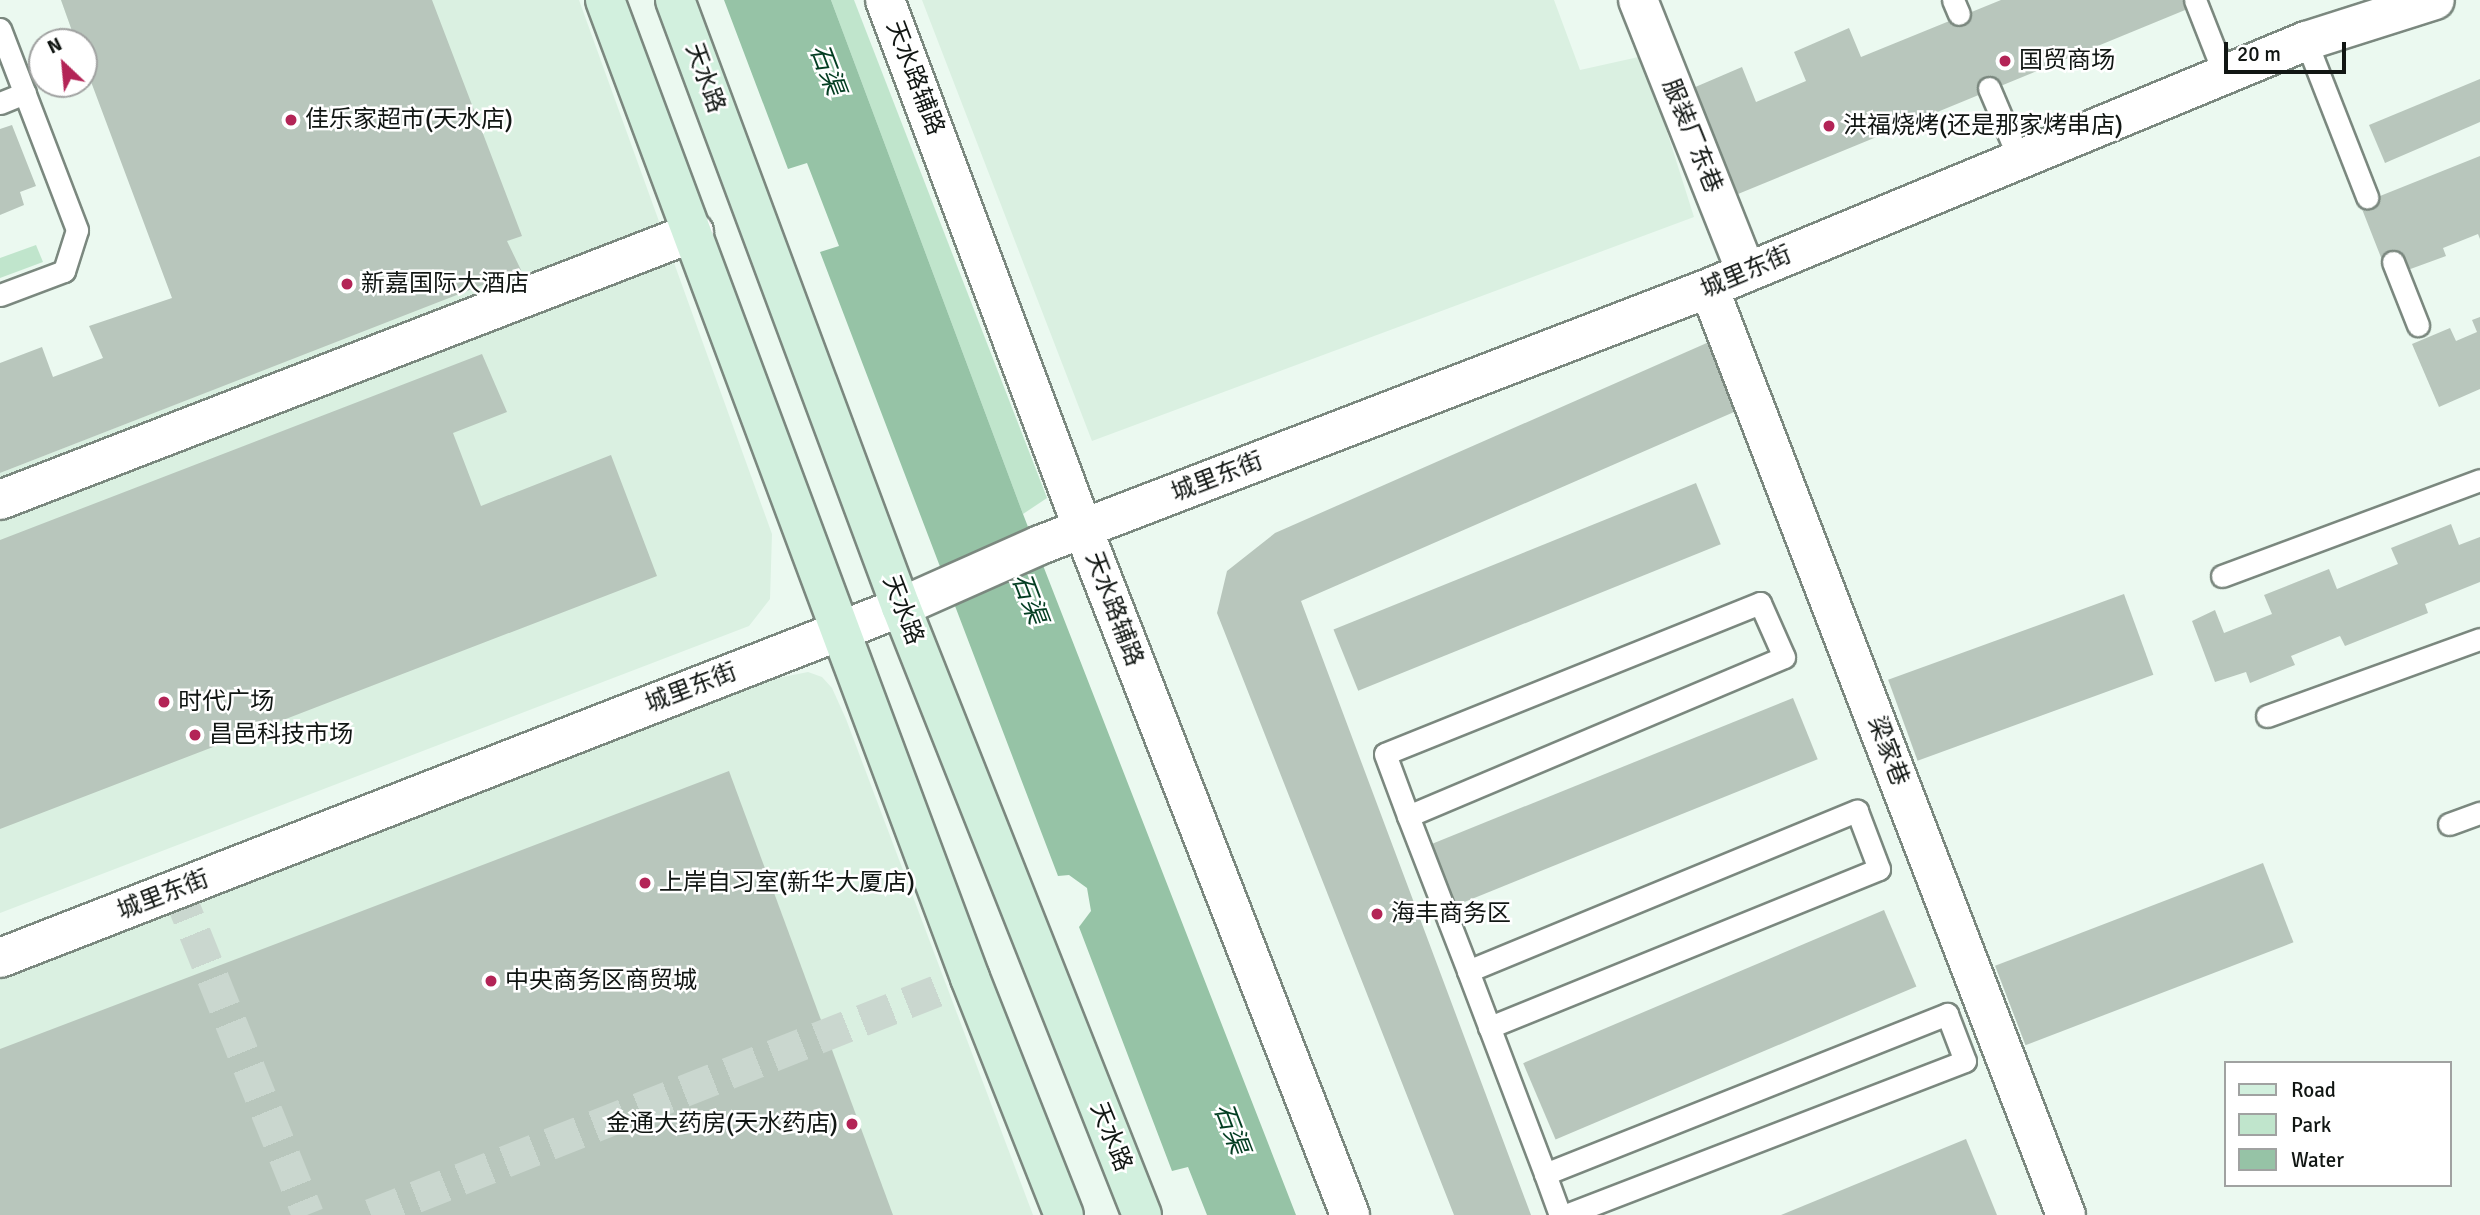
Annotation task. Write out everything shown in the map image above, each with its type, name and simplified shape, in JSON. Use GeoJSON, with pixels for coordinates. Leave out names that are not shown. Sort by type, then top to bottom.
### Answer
{"type":"FeatureCollection","features":[{"type":"Feature","properties":{"kind":"main road"},"geometry":{"type":"LineString","coordinates":[[605,0],[694,232],[970,978],[1064,1215]]}},
{"type":"Feature","properties":{"kind":"main road","name":"天水路"},"geometry":{"type":"LineString","coordinates":[[675,0],[901,607],[1142,1215]]}},
{"type":"Feature","properties":{"kind":"street","name":"天水路辅路"},"geometry":{"type":"LineString","coordinates":[[886,0],[1083,529],[1350,1215]]}},
{"type":"Feature","properties":{"kind":"street","name":"服装厂东巷"},"geometry":{"type":"LineString","coordinates":[[1638,0],[1746,271]]}},
{"type":"Feature","properties":{"kind":"street","name":"城里东街"},"geometry":{"type":"LineString","coordinates":[[0,958],[901,607],[1040,545],[1709,288],[2020,162],[2306,41],[2435,0]]}},
{"type":"Feature","properties":{"kind":"street"},"geometry":{"type":"LineString","coordinates":[[0,500],[694,232]]}},
{"type":"Feature","properties":{"kind":"street","name":"梁家巷"},"geometry":{"type":"LineString","coordinates":[[1709,288],[2066,1215]]}},
{"type":"Feature","properties":{"kind":"lane"},"geometry":{"type":"LineString","coordinates":[[2195,0],[2225,76]]}},
{"type":"Feature","properties":{"kind":"lane"},"geometry":{"type":"LineString","coordinates":[[0,29],[76,230],[64,271],[0,295]]}},
{"type":"Feature","properties":{"kind":"lane"},"geometry":{"type":"LineString","coordinates":[[2306,41],[2367,197]]}},
{"type":"Feature","properties":{"kind":"lane"},"geometry":{"type":"LineString","coordinates":[[1989,89],[2020,162]]}},
{"type":"Feature","properties":{"kind":"lane"},"geometry":{"type":"LineString","coordinates":[[0,103],[24,93]]}},
{"type":"Feature","properties":{"kind":"lane"},"geometry":{"type":"LineString","coordinates":[[2393,262],[2418,325]]}},
{"type":"Feature","properties":{"kind":"lane"},"geometry":{"type":"LineString","coordinates":[[2222,576],[2480,480]]}},
{"type":"Feature","properties":{"kind":"lane"},"geometry":{"type":"LineString","coordinates":[[1408,816],[1784,657],[1760,603],[1385,754],[1408,816],[1468,971],[1560,1215]]}},
{"type":"Feature","properties":{"kind":"lane"},"geometry":{"type":"LineString","coordinates":[[2267,716],[2480,639]]}},
{"type":"Feature","properties":{"kind":"lane"},"geometry":{"type":"LineString","coordinates":[[1468,971],[1857,811],[1879,869],[1489,1027]]}},
{"type":"Feature","properties":{"kind":"lane"},"geometry":{"type":"LineString","coordinates":[[2449,824],[2480,813]]}},
{"type":"Feature","properties":{"kind":"lane"},"geometry":{"type":"LineString","coordinates":[[1545,1174],[1947,1014],[1965,1061],[1566,1215]]}},
{"type":"Feature","properties":{"kind":"shaded area"},"geometry":{"type":"Polygon","coordinates":[[[61,0],[579,0],[772,534],[770,599],[749,626],[0,913],[0,473],[207,392],[98,82],[98,28],[71,28],[61,0]]]}},
{"type":"Feature","properties":{"kind":"shaded area"},"geometry":{"type":"Polygon","coordinates":[[[922,0],[1554,0],[1580,70],[1643,56],[1694,217],[1092,441],[922,0]]]}},
{"type":"Feature","properties":{"kind":"shaded area"},"geometry":{"type":"Polygon","coordinates":[[[808,672],[822,677],[832,688],[846,719],[1033,1215],[0,1215],[0,976],[778,678],[808,672]]]}},
{"type":"Feature","properties":{"kind":"green space"},"geometry":{"type":"Polygon","coordinates":[[[831,0],[854,0],[1047,498],[1023,514],[831,0]]]}},
{"type":"Feature","properties":{"kind":"green space"},"geometry":{"type":"Polygon","coordinates":[[[36,245],[43,262],[0,278],[0,258],[36,245]]]}},
{"type":"Feature","properties":{"kind":"water","name":"石渠"},"geometry":{"type":"Polygon","coordinates":[[[724,0],[831,0],[1023,514],[1296,1215],[1207,1215],[1188,1167],[1172,1171],[1079,927],[1091,911],[1087,888],[1069,875],[1058,876],[820,252],[839,246],[807,163],[788,169],[724,0]]]}},
{"type":"Feature","properties":{"kind":"building","name":"佳乐家超市(天水店)"},"geometry":{"type":"Polygon","coordinates":[[[61,0],[432,0],[522,236],[507,241],[521,270],[0,473],[0,363],[42,347],[53,377],[103,358],[89,326],[172,298],[97,98],[98,28],[71,28],[61,0]]]}},
{"type":"Feature","properties":{"kind":"building"},"geometry":{"type":"Polygon","coordinates":[[[2001,0],[2187,0],[2190,8],[1738,194],[1693,88],[1742,67],[1756,102],[1806,81],[1794,52],[1849,28],[1861,57],[2001,0]]]}},
{"type":"Feature","properties":{"kind":"building"},"geometry":{"type":"Polygon","coordinates":[[[2480,79],[2480,122],[2385,163],[2369,125],[2480,79]]]}},
{"type":"Feature","properties":{"kind":"building"},"geometry":{"type":"Polygon","coordinates":[[[12,125],[36,186],[20,192],[24,205],[0,215],[0,129],[12,125]]]}},
{"type":"Feature","properties":{"kind":"building"},"geometry":{"type":"Polygon","coordinates":[[[2480,156],[2480,239],[2478,234],[2443,248],[2446,256],[2405,271],[2384,265],[2360,204],[2480,156]]]}},
{"type":"Feature","properties":{"kind":"building"},"geometry":{"type":"Polygon","coordinates":[[[2480,317],[2480,389],[2439,407],[2412,344],[2450,328],[2456,341],[2477,332],[2472,320],[2480,317]]]}},
{"type":"Feature","properties":{"kind":"building","name":"海丰商务区"},"geometry":{"type":"Polygon","coordinates":[[[1709,342],[1734,412],[1301,601],[1531,1215],[1454,1215],[1217,613],[1227,571],[1275,533],[1709,342]]]}},
{"type":"Feature","properties":{"kind":"building","name":"时代广场"},"geometry":{"type":"Polygon","coordinates":[[[482,354],[507,412],[453,433],[481,506],[611,455],[657,576],[0,829],[0,540],[482,354]]]}},
{"type":"Feature","properties":{"kind":"building"},"geometry":{"type":"Polygon","coordinates":[[[1696,483],[1721,544],[1358,691],[1333,629],[1696,483]]]}},
{"type":"Feature","properties":{"kind":"building"},"geometry":{"type":"Polygon","coordinates":[[[2451,524],[2459,545],[2480,537],[2480,582],[2425,604],[2428,613],[2345,646],[2340,636],[2291,656],[2295,665],[2250,683],[2246,672],[2215,682],[2192,621],[2215,610],[2224,633],[2272,614],[2264,595],[2329,569],[2337,589],[2398,564],[2391,548],[2451,524]]]}},
{"type":"Feature","properties":{"kind":"building"},"geometry":{"type":"Polygon","coordinates":[[[2124,594],[2153,675],[1918,761],[1888,680],[2124,594]]]}},
{"type":"Feature","properties":{"kind":"building"},"geometry":{"type":"Polygon","coordinates":[[[1793,698],[1818,759],[1455,906],[1430,844],[1793,698]]]}},
{"type":"Feature","properties":{"kind":"building","name":"中央商务区商贸城"},"geometry":{"type":"Polygon","coordinates":[[[729,771],[893,1215],[0,1215],[0,1049],[729,771]]]}},
{"type":"Feature","properties":{"kind":"building"},"geometry":{"type":"Polygon","coordinates":[[[2263,863],[2293,942],[2026,1045],[1995,966],[2263,863]]]}},
{"type":"Feature","properties":{"kind":"building"},"geometry":{"type":"Polygon","coordinates":[[[1884,910],[1916,986],[1556,1140],[1523,1063],[1884,910]]]}},
{"type":"Feature","properties":{"kind":"building"},"geometry":{"type":"Polygon","coordinates":[[[1966,1139],[1997,1215],[1781,1215],[1966,1139]]]}},
{"type":"Feature","properties":{"kind":"tunnel"},"geometry":{"type":"LineString","coordinates":[[177,889],[308,1215]]}},
{"type":"Feature","properties":{"kind":"tunnel"},"geometry":{"type":"LineString","coordinates":[[371,1215],[970,978]]}},
{"type":"Feature","properties":{"kind":"place","name":"国贸商场"},"geometry":{"type":"Point","coordinates":[2005,61]}},
{"type":"Feature","properties":{"kind":"place","name":"佳乐家超市(天水店)"},"geometry":{"type":"Point","coordinates":[291,120]}},
{"type":"Feature","properties":{"kind":"place","name":"洪福烧烤(还是那家烤串店)"},"geometry":{"type":"Point","coordinates":[1829,126]}},
{"type":"Feature","properties":{"kind":"place","name":"新嘉国际大酒店"},"geometry":{"type":"Point","coordinates":[347,284]}},
{"type":"Feature","properties":{"kind":"place","name":"时代广场"},"geometry":{"type":"Point","coordinates":[164,702]}},
{"type":"Feature","properties":{"kind":"place","name":"昌邑科技市场"},"geometry":{"type":"Point","coordinates":[195,735]}},
{"type":"Feature","properties":{"kind":"place","name":"上岸自习室(新华大厦店)"},"geometry":{"type":"Point","coordinates":[645,883]}},
{"type":"Feature","properties":{"kind":"place","name":"海丰商务区"},"geometry":{"type":"Point","coordinates":[1377,914]}},
{"type":"Feature","properties":{"kind":"place","name":"中央商务区商贸城"},"geometry":{"type":"Point","coordinates":[491,981]}},
{"type":"Feature","properties":{"kind":"place","name":"金通大药房(天水药店)"},"geometry":{"type":"Point","coordinates":[852,1124]}}]}
